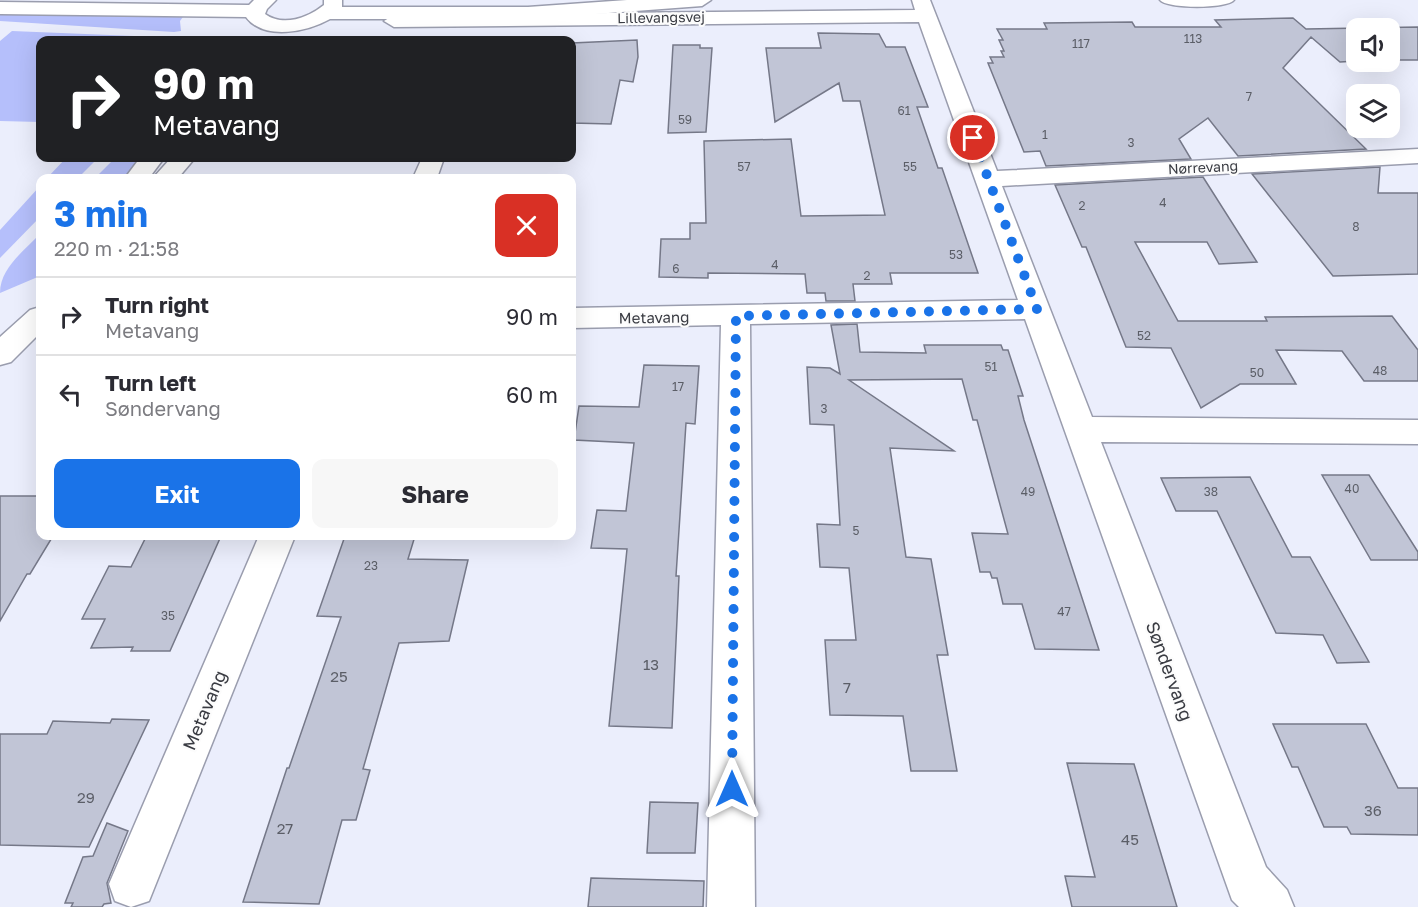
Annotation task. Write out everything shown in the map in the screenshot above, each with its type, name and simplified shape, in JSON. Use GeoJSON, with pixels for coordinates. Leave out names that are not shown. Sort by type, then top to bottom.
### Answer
{"type":"FeatureCollection","features":[{"type":"Feature","properties":{"kind":"street"},"geometry":{"type":"LineString","coordinates":[[151,0],[264,9],[294,24]]}},
{"type":"Feature","properties":{"kind":"street"},"geometry":{"type":"LineString","coordinates":[[284,36],[294,24],[331,5],[520,0]]}},
{"type":"Feature","properties":{"kind":"street","name":"Lillevangsvej"},"geometry":{"type":"LineString","coordinates":[[331,5],[528,13],[702,0]]}},
{"type":"Feature","properties":{"kind":"street"},"geometry":{"type":"LineString","coordinates":[[1169,0],[1225,0]]}},
{"type":"Feature","properties":{"kind":"street"},"geometry":{"type":"LineString","coordinates":[[0,8],[264,9]]}},
{"type":"Feature","properties":{"kind":"street","name":"Lillevangsvej"},"geometry":{"type":"LineString","coordinates":[[394,21],[924,8]]}},
{"type":"Feature","properties":{"kind":"street","name":"Søndervang"},"geometry":{"type":"LineString","coordinates":[[924,8],[1249,883],[1270,907]]}},
{"type":"Feature","properties":{"kind":"street"},"geometry":{"type":"LineString","coordinates":[[253,36],[264,9]]}},
{"type":"Feature","properties":{"kind":"street","name":"Nørrevang"},"geometry":{"type":"LineString","coordinates":[[988,179],[1418,156]]}},
{"type":"Feature","properties":{"kind":"street"},"geometry":{"type":"LineString","coordinates":[[169,174],[179,162]]}},
{"type":"Feature","properties":{"kind":"street"},"geometry":{"type":"LineString","coordinates":[[6,341],[36,297]]}},
{"type":"Feature","properties":{"kind":"street","name":"Metavang"},"geometry":{"type":"LineString","coordinates":[[576,318],[1037,309]]}},
{"type":"Feature","properties":{"kind":"street"},"geometry":{"type":"LineString","coordinates":[[731,907],[736,316]]}},
{"type":"Feature","properties":{"kind":"street"},"geometry":{"type":"LineString","coordinates":[[6,341],[36,320]]}},
{"type":"Feature","properties":{"kind":"street"},"geometry":{"type":"LineString","coordinates":[[1080,429],[1418,432]]}},
{"type":"Feature","properties":{"kind":"street","name":"Metavang"},"geometry":{"type":"LineString","coordinates":[[132,884],[275,540]]}},
{"type":"Feature","properties":{"kind":"shaded area"},"geometry":{"type":"Polygon","coordinates":[[[0,13],[185,14],[180,21],[181,31],[174,32],[0,21],[0,13]]]}},
{"type":"Feature","properties":{"kind":"shaded area"},"geometry":{"type":"Polygon","coordinates":[[[12,31],[134,36],[36,36],[36,122],[0,121],[0,41],[12,31]]]}},
{"type":"Feature","properties":{"kind":"shaded area"},"geometry":{"type":"Polygon","coordinates":[[[62,162],[94,162],[82,174],[51,174],[62,162]]]}},
{"type":"Feature","properties":{"kind":"shaded area"},"geometry":{"type":"Polygon","coordinates":[[[111,162],[141,162],[133,174],[99,174],[111,162]]]}},
{"type":"Feature","properties":{"kind":"shaded area"},"geometry":{"type":"Polygon","coordinates":[[[36,190],[36,221],[0,258],[0,230],[36,190]]]}},
{"type":"Feature","properties":{"kind":"shaded area"},"geometry":{"type":"Polygon","coordinates":[[[36,238],[36,278],[0,293],[8,268],[36,238]]]}},
{"type":"Feature","properties":{"kind":"building"},"geometry":{"type":"Polygon","coordinates":[[[1293,18],[1306,29],[1346,28],[1346,62],[1340,62],[1311,37],[1283,68],[1346,129],[1346,138],[1355,138],[1366,149],[1238,156],[1208,118],[1179,139],[1191,159],[1046,166],[1040,151],[1024,152],[988,63],[993,63],[990,57],[1004,57],[999,40],[1003,40],[997,29],[1047,29],[1044,23],[1132,22],[1135,27],[1221,27],[1215,20],[1293,18]]]}},
{"type":"Feature","properties":{"kind":"building"},"geometry":{"type":"Polygon","coordinates":[[[1400,27],[1418,27],[1418,60],[1400,60],[1400,27]]]}},
{"type":"Feature","properties":{"kind":"building"},"geometry":{"type":"Polygon","coordinates":[[[818,33],[879,34],[886,47],[905,47],[928,107],[917,107],[938,168],[942,168],[978,273],[890,273],[892,284],[853,284],[855,301],[826,301],[825,293],[807,293],[805,274],[708,273],[708,278],[659,277],[661,239],[690,239],[690,223],[706,223],[704,141],[791,139],[801,216],[885,215],[860,101],[843,101],[839,83],[775,122],[766,48],[821,48],[818,33]]]}},
{"type":"Feature","properties":{"kind":"building"},"geometry":{"type":"Polygon","coordinates":[[[637,40],[638,57],[633,82],[620,80],[611,124],[576,123],[576,43],[637,40]]]}},
{"type":"Feature","properties":{"kind":"building"},"geometry":{"type":"Polygon","coordinates":[[[673,45],[700,45],[700,48],[712,48],[706,132],[668,133],[673,45]]]}},
{"type":"Feature","properties":{"kind":"building"},"geometry":{"type":"Polygon","coordinates":[[[1380,167],[1378,193],[1418,193],[1418,274],[1333,276],[1252,174],[1380,167]]]}},
{"type":"Feature","properties":{"kind":"building"},"geometry":{"type":"Polygon","coordinates":[[[1203,177],[1257,262],[1219,264],[1207,242],[1135,242],[1178,321],[1267,321],[1265,317],[1392,316],[1418,350],[1418,381],[1364,381],[1342,351],[1276,350],[1296,384],[1240,384],[1201,408],[1171,348],[1126,347],[1086,247],[1082,247],[1055,185],[1203,177]]]}},
{"type":"Feature","properties":{"kind":"building"},"geometry":{"type":"Polygon","coordinates":[[[857,324],[860,352],[926,353],[924,345],[1001,345],[1003,350],[1008,350],[1023,396],[1018,396],[1024,420],[1099,650],[1035,649],[1022,604],[1003,604],[997,578],[992,578],[990,572],[980,572],[972,533],[1008,534],[977,420],[973,420],[962,379],[849,380],[954,451],[890,448],[906,557],[931,559],[948,655],[937,655],[957,771],[911,771],[903,716],[830,715],[825,640],[856,640],[849,568],[820,567],[817,524],[840,525],[834,425],[810,424],[807,367],[830,368],[840,374],[831,325],[857,324]]]}},
{"type":"Feature","properties":{"kind":"building"},"geometry":{"type":"Polygon","coordinates":[[[644,365],[699,366],[695,424],[686,423],[676,576],[679,576],[672,728],[609,726],[627,549],[591,548],[597,510],[626,511],[634,443],[576,440],[579,406],[639,407],[644,365]]]}},
{"type":"Feature","properties":{"kind":"building"},"geometry":{"type":"Polygon","coordinates":[[[1322,475],[1369,475],[1418,552],[1418,560],[1371,560],[1322,475]]]}},
{"type":"Feature","properties":{"kind":"building"},"geometry":{"type":"Polygon","coordinates":[[[1250,477],[1292,557],[1310,557],[1369,662],[1337,663],[1323,635],[1276,633],[1217,511],[1176,511],[1161,478],[1250,477]]]}},
{"type":"Feature","properties":{"kind":"building"},"geometry":{"type":"Polygon","coordinates":[[[0,496],[36,496],[36,540],[51,540],[30,574],[27,574],[0,621],[0,496]]]}},
{"type":"Feature","properties":{"kind":"building"},"geometry":{"type":"Polygon","coordinates":[[[144,540],[219,540],[170,651],[131,651],[133,647],[91,648],[105,619],[82,619],[109,566],[131,567],[144,540]]]}},
{"type":"Feature","properties":{"kind":"building"},"geometry":{"type":"Polygon","coordinates":[[[344,540],[414,540],[408,559],[468,560],[449,641],[399,643],[363,769],[370,770],[356,820],[342,820],[319,904],[243,902],[287,768],[289,768],[341,617],[317,616],[344,540]]]}},
{"type":"Feature","properties":{"kind":"building"},"geometry":{"type":"Polygon","coordinates":[[[112,719],[149,720],[89,847],[0,845],[0,734],[47,734],[53,721],[110,723],[112,719]]]}},
{"type":"Feature","properties":{"kind":"building"},"geometry":{"type":"Polygon","coordinates":[[[1273,724],[1366,724],[1398,788],[1418,788],[1418,835],[1351,834],[1347,827],[1324,827],[1298,767],[1292,767],[1273,724]]]}},
{"type":"Feature","properties":{"kind":"building"},"geometry":{"type":"Polygon","coordinates":[[[1067,763],[1134,764],[1177,907],[1072,907],[1065,876],[1095,877],[1067,763]]]}},
{"type":"Feature","properties":{"kind":"building"},"geometry":{"type":"Polygon","coordinates":[[[650,802],[698,803],[695,853],[647,853],[650,802]]]}},
{"type":"Feature","properties":{"kind":"building"},"geometry":{"type":"Polygon","coordinates":[[[107,823],[128,831],[107,883],[111,903],[104,904],[102,907],[71,907],[73,903],[65,903],[83,857],[93,856],[107,823]]]}},
{"type":"Feature","properties":{"kind":"building"},"geometry":{"type":"Polygon","coordinates":[[[591,878],[704,881],[703,907],[588,907],[591,878]]]}},
{"type":"Feature","properties":{"kind":"route"},"geometry":{"type":"LineString","coordinates":[[732,789],[736,316],[1037,309],[973,138]]}}]}
